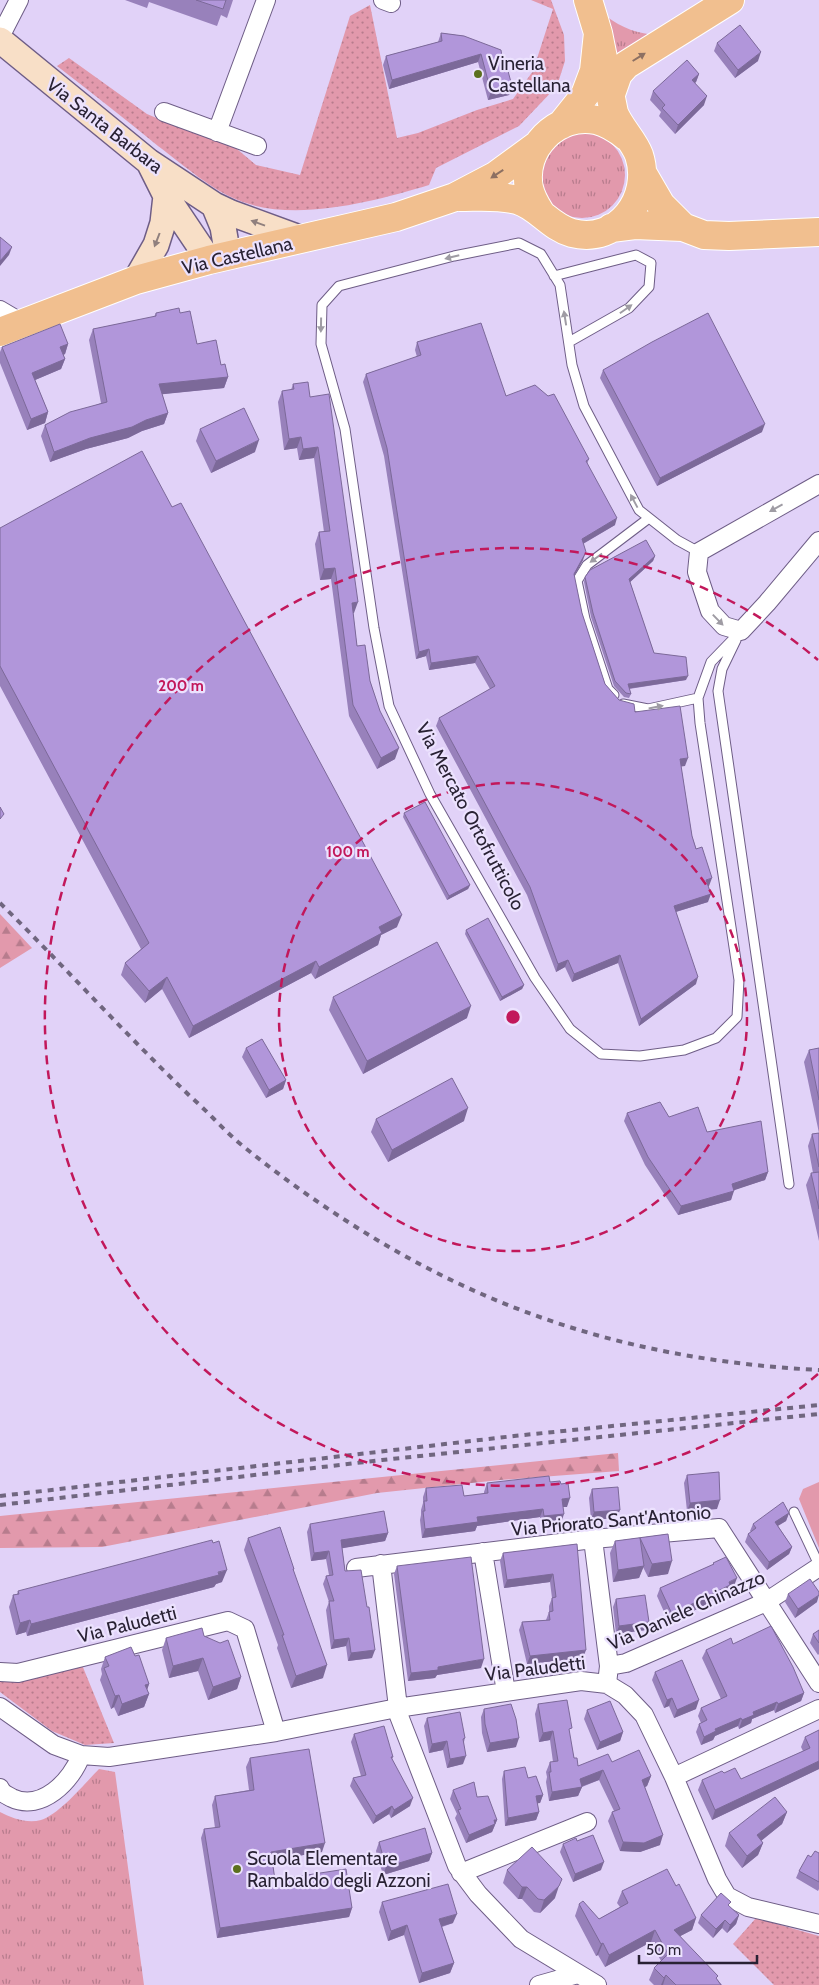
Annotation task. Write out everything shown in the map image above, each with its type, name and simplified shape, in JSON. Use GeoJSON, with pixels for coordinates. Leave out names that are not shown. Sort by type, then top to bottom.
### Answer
{"type":"FeatureCollection","features":[{"type":"Feature","properties":{"kind":"main road","name":"Via Castellana"},"geometry":{"type":"LineString","coordinates":[[455,197],[500,196],[519,200],[540,212],[554,225],[572,233],[592,234],[611,228],[624,219],[635,206],[641,190],[643,174],[638,154],[614,113],[598,33],[588,0]]}},
{"type":"Feature","properties":{"kind":"main road"},"geometry":{"type":"LineString","coordinates":[[611,94],[618,74],[626,65],[730,0]]}},
{"type":"Feature","properties":{"kind":"main road"},"geometry":{"type":"LineString","coordinates":[[561,125],[585,95],[591,83],[598,33]]}},
{"type":"Feature","properties":{"kind":"main road","name":"Via Castellana"},"geometry":{"type":"LineString","coordinates":[[7,322],[136,280],[219,258],[396,217],[455,197],[495,176],[536,146],[551,130],[561,125],[578,120],[595,120],[612,126],[627,137]]}},
{"type":"Feature","properties":{"kind":"main road","name":"Via Castellana"},"geometry":{"type":"LineString","coordinates":[[536,146],[530,159],[528,186],[532,200],[540,212]]}},
{"type":"Feature","properties":{"kind":"main road"},"geometry":{"type":"LineString","coordinates":[[643,174],[661,205],[683,227]]}},
{"type":"Feature","properties":{"kind":"main road"},"geometry":{"type":"LineString","coordinates":[[611,228],[635,226],[683,227],[704,235],[729,236],[819,232]]}},
{"type":"Feature","properties":{"kind":"street"},"geometry":{"type":"LineString","coordinates":[[0,39],[19,0]]}},
{"type":"Feature","properties":{"kind":"street"},"geometry":{"type":"LineString","coordinates":[[217,132],[266,0]]}},
{"type":"Feature","properties":{"kind":"street","name":"Via Santa Barbara"},"geometry":{"type":"LineString","coordinates":[[0,39],[149,162],[214,205],[302,239]]}},
{"type":"Feature","properties":{"kind":"street"},"geometry":{"type":"LineString","coordinates":[[164,112],[257,146]]}},
{"type":"Feature","properties":{"kind":"street","name":"Via Santa Barbara"},"geometry":{"type":"LineString","coordinates":[[149,162],[166,196],[219,258]]}},
{"type":"Feature","properties":{"kind":"street"},"geometry":{"type":"LineString","coordinates":[[136,280],[156,245],[164,223],[166,196]]}},
{"type":"Feature","properties":{"kind":"street"},"geometry":{"type":"LineString","coordinates":[[214,205],[223,227],[219,258]]}},
{"type":"Feature","properties":{"kind":"street"},"geometry":{"type":"LineString","coordinates":[[740,631],[724,626],[710,611],[697,572],[699,552],[819,484]]}},
{"type":"Feature","properties":{"kind":"street","name":"Via Mercato Ortofrutticolo"},"geometry":{"type":"LineString","coordinates":[[740,631],[766,604],[819,541]]}},
{"type":"Feature","properties":{"kind":"street","name":"Via Priorato Sant'Antonio"},"geometry":{"type":"LineString","coordinates":[[356,1568],[593,1539],[719,1528],[819,1683]]}},
{"type":"Feature","properties":{"kind":"street"},"geometry":{"type":"LineString","coordinates":[[593,1539],[609,1666]]}},
{"type":"Feature","properties":{"kind":"street"},"geometry":{"type":"LineString","coordinates":[[483,1552],[506,1692]]}},
{"type":"Feature","properties":{"kind":"street"},"geometry":{"type":"LineString","coordinates":[[381,1564],[397,1708],[401,1725],[461,1873],[521,1939],[597,1985]]}},
{"type":"Feature","properties":{"kind":"street","name":"Via Daniele Chinazzo"},"geometry":{"type":"LineString","coordinates":[[607,1684],[609,1666],[626,1663],[766,1602],[819,1566]]}},
{"type":"Feature","properties":{"kind":"street","name":"Via Paludetti"},"geometry":{"type":"LineString","coordinates":[[0,1672],[18,1673],[228,1621],[245,1629],[276,1732]]}},
{"type":"Feature","properties":{"kind":"street","name":"Via Paludetti"},"geometry":{"type":"LineString","coordinates":[[0,1708],[54,1745],[81,1755],[119,1757],[276,1732],[397,1708],[581,1682],[607,1684],[625,1695],[644,1715],[674,1777],[717,1879],[727,1896],[748,1907],[817,1918]]}},
{"type":"Feature","properties":{"kind":"street"},"geometry":{"type":"LineString","coordinates":[[674,1777],[819,1709]]}},
{"type":"Feature","properties":{"kind":"street"},"geometry":{"type":"LineString","coordinates":[[0,1788],[2,1792],[14,1799],[27,1802],[44,1798],[60,1786],[72,1773],[81,1755]]}},
{"type":"Feature","properties":{"kind":"street"},"geometry":{"type":"LineString","coordinates":[[461,1873],[587,1822]]}},
{"type":"Feature","properties":{"kind":"street"},"geometry":{"type":"LineString","coordinates":[[539,1985],[578,1974]]}},
{"type":"Feature","properties":{"kind":"lane","name":"Via Mercato Ortofrutticolo"},"geometry":{"type":"LineString","coordinates":[[699,552],[677,540],[639,510],[584,406],[572,364],[560,285],[541,254],[519,243],[454,256],[339,286],[322,305],[321,344],[345,429],[374,628],[389,706],[430,794],[535,978],[570,1030],[601,1054],[640,1056],[684,1050],[716,1038],[737,1016],[739,980],[700,724],[698,698],[711,662],[740,631]]}},
{"type":"Feature","properties":{"kind":"lane"},"geometry":{"type":"LineString","coordinates":[[554,276],[636,255],[651,263],[649,287],[629,308],[569,342]]}},
{"type":"Feature","properties":{"kind":"lane"},"geometry":{"type":"LineString","coordinates":[[649,518],[587,565],[578,581],[586,619],[608,689],[621,703],[648,709],[698,698]]}},
{"type":"Feature","properties":{"kind":"lane"},"geometry":{"type":"LineString","coordinates":[[740,631],[722,669],[718,691],[789,1184]]}},
{"type":"Feature","properties":{"kind":"lane"},"geometry":{"type":"LineString","coordinates":[[794,1512],[819,1566]]}},
{"type":"Feature","properties":{"kind":"green space"},"geometry":{"type":"Polygon","coordinates":[[[531,0],[551,0],[564,35],[565,61],[557,86],[519,126],[436,168],[429,185],[361,203],[337,207],[312,210],[265,208],[243,202],[220,191],[189,170],[57,66],[69,58],[147,114],[173,125],[231,144],[256,165],[300,175],[350,16],[370,5],[397,138],[418,133],[477,110],[513,99],[533,71],[553,9],[531,0]]]}},
{"type":"Feature","properties":{"kind":"green space"},"geometry":{"type":"Polygon","coordinates":[[[606,16],[630,30],[658,35],[617,61],[606,16]]]}},
{"type":"Feature","properties":{"kind":"green space"},"geometry":{"type":"Polygon","coordinates":[[[574,132],[590,132],[599,135],[613,144],[622,158],[625,175],[622,192],[613,206],[599,215],[590,218],[574,218],[558,211],[546,199],[539,183],[539,167],[546,151],[558,139],[574,132]]]}},
{"type":"Feature","properties":{"kind":"green space"},"geometry":{"type":"Polygon","coordinates":[[[0,914],[32,948],[0,968],[0,914]]]}},
{"type":"Feature","properties":{"kind":"green space"},"geometry":{"type":"Polygon","coordinates":[[[618,1453],[619,1471],[500,1480],[377,1493],[102,1547],[0,1548],[0,1516],[618,1453]]]}},
{"type":"Feature","properties":{"kind":"green space"},"geometry":{"type":"Polygon","coordinates":[[[819,1482],[819,1548],[799,1499],[803,1489],[819,1482]]]}},
{"type":"Feature","properties":{"kind":"green space"},"geometry":{"type":"Polygon","coordinates":[[[80,1660],[114,1743],[85,1745],[52,1731],[0,1692],[0,1681],[80,1660]]]}},
{"type":"Feature","properties":{"kind":"green space"},"geometry":{"type":"Polygon","coordinates":[[[99,1769],[115,1772],[144,1985],[0,1985],[0,1812],[25,1821],[36,1821],[48,1817],[80,1790],[99,1769]]]}},
{"type":"Feature","properties":{"kind":"green space"},"geometry":{"type":"Polygon","coordinates":[[[756,1918],[819,1936],[819,1985],[774,1985],[733,1944],[756,1918]]]}},
{"type":"Feature","properties":{"kind":"building"},"geometry":{"type":"Polygon","coordinates":[[[196,0],[226,0],[223,9],[196,0]]]}},
{"type":"Feature","properties":{"kind":"building"},"geometry":{"type":"Polygon","coordinates":[[[740,25],[761,52],[738,70],[717,43],[740,25]]]}},
{"type":"Feature","properties":{"kind":"building"},"geometry":{"type":"Polygon","coordinates":[[[441,33],[464,36],[501,50],[512,86],[491,92],[481,54],[392,80],[386,56],[442,41],[441,33]]]}},
{"type":"Feature","properties":{"kind":"building"},"geometry":{"type":"Polygon","coordinates":[[[687,60],[699,74],[692,80],[707,96],[678,125],[662,108],[665,105],[653,91],[687,60]]]}},
{"type":"Feature","properties":{"kind":"building"},"geometry":{"type":"Polygon","coordinates":[[[0,237],[12,247],[0,261],[0,237]]]}},
{"type":"Feature","properties":{"kind":"building"},"geometry":{"type":"Polygon","coordinates":[[[179,308],[180,313],[190,311],[197,344],[216,340],[221,365],[225,364],[228,377],[159,384],[168,413],[132,427],[90,438],[54,452],[45,425],[70,412],[107,402],[93,329],[156,316],[156,313],[179,308]]]}},
{"type":"Feature","properties":{"kind":"building"},"geometry":{"type":"Polygon","coordinates":[[[708,313],[765,424],[660,478],[603,370],[708,313]]]}},
{"type":"Feature","properties":{"kind":"building"},"geometry":{"type":"Polygon","coordinates":[[[481,323],[506,396],[535,385],[548,396],[554,394],[589,459],[586,461],[617,518],[582,539],[586,552],[574,574],[582,613],[605,684],[619,700],[634,704],[635,712],[680,706],[688,758],[680,759],[692,836],[696,849],[702,847],[712,878],[706,880],[711,894],[674,906],[698,977],[641,1019],[620,955],[574,974],[568,960],[558,964],[530,887],[439,718],[495,686],[478,656],[431,663],[429,649],[419,652],[387,448],[366,374],[421,355],[417,342],[481,323]]]}},
{"type":"Feature","properties":{"kind":"building"},"geometry":{"type":"Polygon","coordinates":[[[60,324],[68,344],[60,347],[65,359],[32,373],[48,412],[31,419],[2,347],[60,324]]]}},
{"type":"Feature","properties":{"kind":"building"},"geometry":{"type":"Polygon","coordinates":[[[308,382],[310,397],[329,394],[358,602],[352,603],[357,646],[365,645],[370,681],[380,711],[399,748],[381,758],[353,705],[335,568],[324,569],[319,532],[330,531],[318,447],[303,449],[301,437],[289,439],[282,391],[294,389],[293,384],[308,382]]]}},
{"type":"Feature","properties":{"kind":"building"},"geometry":{"type":"Polygon","coordinates":[[[244,408],[259,440],[216,461],[200,429],[244,408]]]}},
{"type":"Feature","properties":{"kind":"building"},"geometry":{"type":"Polygon","coordinates":[[[142,451],[172,507],[181,503],[402,915],[379,927],[382,933],[319,967],[316,961],[193,1026],[167,977],[149,991],[125,963],[149,943],[0,666],[0,528],[142,451]]]}},
{"type":"Feature","properties":{"kind":"building"},"geometry":{"type":"Polygon","coordinates":[[[646,540],[655,556],[629,579],[654,653],[686,657],[688,676],[628,684],[631,694],[626,693],[615,681],[593,613],[585,577],[590,570],[646,540]]]}},
{"type":"Feature","properties":{"kind":"building"},"geometry":{"type":"Polygon","coordinates":[[[425,802],[470,885],[449,896],[404,813],[425,802]]]}},
{"type":"Feature","properties":{"kind":"building"},"geometry":{"type":"Polygon","coordinates":[[[0,807],[4,814],[0,819],[0,807]]]}},
{"type":"Feature","properties":{"kind":"building"},"geometry":{"type":"Polygon","coordinates":[[[488,918],[524,985],[502,997],[466,930],[488,918]]]}},
{"type":"Feature","properties":{"kind":"building"},"geometry":{"type":"Polygon","coordinates":[[[437,942],[471,1006],[367,1061],[333,997],[437,942]]]}},
{"type":"Feature","properties":{"kind":"building"},"geometry":{"type":"Polygon","coordinates":[[[262,1039],[286,1080],[269,1090],[246,1048],[262,1039]]]}},
{"type":"Feature","properties":{"kind":"building"},"geometry":{"type":"Polygon","coordinates":[[[819,1048],[819,1100],[809,1050],[819,1048]]]}},
{"type":"Feature","properties":{"kind":"building"},"geometry":{"type":"Polygon","coordinates":[[[452,1078],[468,1108],[392,1150],[376,1119],[452,1078]]]}},
{"type":"Feature","properties":{"kind":"building"},"geometry":{"type":"Polygon","coordinates":[[[660,1102],[669,1117],[698,1107],[707,1132],[761,1121],[768,1172],[732,1184],[734,1191],[681,1206],[648,1157],[627,1113],[660,1102]]]}},
{"type":"Feature","properties":{"kind":"building"},"geometry":{"type":"Polygon","coordinates":[[[819,1133],[819,1167],[812,1134],[819,1133]]]}},
{"type":"Feature","properties":{"kind":"building"},"geometry":{"type":"Polygon","coordinates":[[[819,1172],[819,1209],[811,1173],[819,1172]]]}},
{"type":"Feature","properties":{"kind":"building"},"geometry":{"type":"Polygon","coordinates":[[[719,1472],[720,1500],[690,1503],[687,1475],[719,1472]]]}},
{"type":"Feature","properties":{"kind":"building"},"geometry":{"type":"Polygon","coordinates":[[[549,1476],[550,1482],[560,1481],[561,1484],[568,1483],[570,1498],[562,1499],[564,1514],[544,1516],[543,1509],[477,1517],[478,1522],[425,1529],[423,1511],[425,1511],[424,1501],[427,1501],[426,1488],[462,1485],[464,1496],[488,1493],[487,1483],[549,1476]]]}},
{"type":"Feature","properties":{"kind":"building"},"geometry":{"type":"Polygon","coordinates":[[[618,1487],[620,1510],[594,1512],[592,1489],[618,1487]]]}},
{"type":"Feature","properties":{"kind":"building"},"geometry":{"type":"Polygon","coordinates":[[[783,1502],[789,1513],[775,1522],[792,1547],[769,1562],[748,1534],[756,1528],[753,1524],[783,1502]]]}},
{"type":"Feature","properties":{"kind":"building"},"geometry":{"type":"Polygon","coordinates":[[[384,1511],[388,1533],[341,1540],[345,1571],[361,1570],[367,1607],[369,1607],[375,1650],[351,1653],[349,1638],[334,1640],[329,1601],[334,1601],[326,1576],[333,1575],[329,1551],[314,1553],[310,1524],[384,1511]]]}},
{"type":"Feature","properties":{"kind":"building"},"geometry":{"type":"Polygon","coordinates":[[[280,1527],[327,1665],[296,1676],[282,1635],[284,1635],[248,1538],[280,1527]]]}},
{"type":"Feature","properties":{"kind":"building"},"geometry":{"type":"Polygon","coordinates":[[[668,1534],[672,1561],[652,1564],[640,1538],[644,1566],[618,1570],[615,1541],[668,1534]]]}},
{"type":"Feature","properties":{"kind":"building"},"geometry":{"type":"Polygon","coordinates":[[[212,1540],[213,1543],[219,1541],[227,1570],[218,1572],[219,1575],[31,1624],[30,1620],[20,1623],[13,1595],[19,1594],[18,1591],[212,1540]]]}},
{"type":"Feature","properties":{"kind":"building"},"geometry":{"type":"Polygon","coordinates":[[[577,1544],[586,1650],[530,1656],[522,1622],[550,1620],[549,1612],[553,1611],[552,1598],[556,1597],[553,1574],[507,1580],[503,1553],[577,1544]]]}},
{"type":"Feature","properties":{"kind":"building"},"geometry":{"type":"Polygon","coordinates":[[[471,1557],[484,1659],[438,1667],[438,1670],[411,1673],[397,1566],[471,1557]]]}},
{"type":"Feature","properties":{"kind":"building"},"geometry":{"type":"Polygon","coordinates":[[[726,1557],[737,1578],[729,1582],[730,1585],[672,1614],[660,1588],[726,1557]]]}},
{"type":"Feature","properties":{"kind":"building"},"geometry":{"type":"Polygon","coordinates":[[[810,1579],[819,1595],[798,1609],[788,1594],[810,1579]]]}},
{"type":"Feature","properties":{"kind":"building"},"geometry":{"type":"Polygon","coordinates":[[[645,1595],[649,1622],[619,1626],[616,1599],[645,1595]]]}},
{"type":"Feature","properties":{"kind":"building"},"geometry":{"type":"Polygon","coordinates":[[[771,1626],[793,1667],[804,1693],[753,1712],[754,1715],[742,1720],[741,1718],[715,1729],[716,1731],[704,1737],[699,1724],[707,1720],[701,1708],[727,1696],[706,1650],[731,1638],[733,1644],[771,1626]]]}},
{"type":"Feature","properties":{"kind":"building"},"geometry":{"type":"Polygon","coordinates":[[[202,1628],[204,1636],[220,1643],[228,1640],[241,1677],[213,1687],[203,1658],[173,1666],[166,1638],[202,1628]]]}},
{"type":"Feature","properties":{"kind":"building"},"geometry":{"type":"Polygon","coordinates":[[[819,1630],[819,1643],[813,1634],[819,1630]]]}},
{"type":"Feature","properties":{"kind":"building"},"geometry":{"type":"Polygon","coordinates":[[[131,1647],[135,1656],[139,1655],[149,1684],[145,1685],[149,1694],[122,1704],[119,1695],[115,1696],[104,1668],[109,1666],[105,1657],[131,1647]]]}},
{"type":"Feature","properties":{"kind":"building"},"geometry":{"type":"Polygon","coordinates":[[[682,1660],[699,1700],[677,1710],[672,1698],[667,1700],[655,1672],[682,1660]]]}},
{"type":"Feature","properties":{"kind":"building"},"geometry":{"type":"Polygon","coordinates":[[[567,1700],[572,1728],[569,1729],[574,1758],[577,1758],[578,1766],[608,1754],[612,1762],[639,1750],[651,1776],[642,1780],[663,1835],[644,1843],[623,1842],[612,1812],[620,1809],[603,1770],[580,1779],[582,1787],[552,1792],[549,1772],[551,1772],[550,1762],[558,1761],[553,1731],[543,1733],[538,1704],[567,1700]]]}},
{"type":"Feature","properties":{"kind":"building"},"geometry":{"type":"Polygon","coordinates":[[[610,1701],[623,1732],[600,1742],[587,1710],[610,1701]]]}},
{"type":"Feature","properties":{"kind":"building"},"geometry":{"type":"Polygon","coordinates":[[[511,1704],[519,1738],[490,1743],[485,1724],[484,1709],[511,1704]]]}},
{"type":"Feature","properties":{"kind":"building"},"geometry":{"type":"Polygon","coordinates":[[[460,1712],[466,1756],[450,1759],[447,1741],[432,1744],[427,1718],[460,1712]]]}},
{"type":"Feature","properties":{"kind":"building"},"geometry":{"type":"Polygon","coordinates":[[[384,1726],[393,1757],[391,1757],[413,1798],[394,1810],[392,1806],[376,1816],[353,1778],[366,1775],[354,1734],[384,1726]]]}},
{"type":"Feature","properties":{"kind":"building"},"geometry":{"type":"Polygon","coordinates":[[[819,1730],[819,1761],[715,1810],[702,1780],[722,1771],[724,1773],[735,1768],[741,1779],[810,1748],[805,1737],[819,1730]]]}},
{"type":"Feature","properties":{"kind":"building","name":"Scuola Elementare Rambaldo degli Azzoni"},"geometry":{"type":"Polygon","coordinates":[[[309,1749],[325,1843],[271,1852],[275,1880],[346,1869],[352,1908],[220,1928],[204,1829],[220,1827],[215,1796],[254,1790],[250,1758],[309,1749]]]}},
{"type":"Feature","properties":{"kind":"building"},"geometry":{"type":"Polygon","coordinates":[[[525,1767],[528,1778],[536,1776],[543,1795],[536,1796],[539,1812],[508,1818],[504,1771],[525,1767]]]}},
{"type":"Feature","properties":{"kind":"building"},"geometry":{"type":"Polygon","coordinates":[[[474,1782],[477,1797],[488,1796],[497,1820],[494,1820],[495,1824],[469,1835],[458,1810],[461,1809],[453,1790],[474,1782]]]}},
{"type":"Feature","properties":{"kind":"building"},"geometry":{"type":"Polygon","coordinates":[[[775,1797],[787,1812],[757,1835],[763,1843],[747,1856],[729,1833],[775,1797]]]}},
{"type":"Feature","properties":{"kind":"building"},"geometry":{"type":"Polygon","coordinates":[[[425,1828],[432,1853],[386,1867],[379,1842],[425,1828]]]}},
{"type":"Feature","properties":{"kind":"building"},"geometry":{"type":"Polygon","coordinates":[[[593,1835],[604,1862],[575,1874],[563,1844],[576,1838],[577,1841],[593,1835]]]}},
{"type":"Feature","properties":{"kind":"building"},"geometry":{"type":"Polygon","coordinates":[[[532,1847],[562,1879],[559,1886],[544,1900],[538,1899],[527,1887],[522,1887],[507,1870],[532,1847]]]}},
{"type":"Feature","properties":{"kind":"building"},"geometry":{"type":"Polygon","coordinates":[[[815,1851],[819,1853],[819,1882],[799,1871],[808,1855],[811,1857],[815,1851]]]}},
{"type":"Feature","properties":{"kind":"building"},"geometry":{"type":"Polygon","coordinates":[[[667,1869],[676,1886],[679,1884],[696,1918],[674,1930],[718,1976],[716,1978],[721,1985],[676,1985],[666,1975],[664,1978],[654,1968],[668,1954],[655,1930],[609,1955],[579,1904],[583,1901],[599,1919],[628,1903],[622,1891],[667,1869]]]}},
{"type":"Feature","properties":{"kind":"building"},"geometry":{"type":"Polygon","coordinates":[[[448,1884],[457,1914],[439,1919],[454,1963],[422,1973],[407,1925],[391,1931],[382,1902],[448,1884]]]}},
{"type":"Feature","properties":{"kind":"building"},"geometry":{"type":"Polygon","coordinates":[[[721,1893],[731,1902],[728,1905],[739,1915],[730,1925],[725,1920],[716,1929],[701,1915],[721,1893]]]}},
{"type":"Feature","properties":{"kind":"railway"},"geometry":{"type":"LineString","coordinates":[[0,903],[143,1050],[238,1142],[317,1202],[401,1254],[457,1283],[571,1328],[631,1344],[692,1356],[754,1365],[819,1370]]}},
{"type":"Feature","properties":{"kind":"railway"},"geometry":{"type":"LineString","coordinates":[[0,1496],[514,1436],[819,1405]]}},
{"type":"Feature","properties":{"kind":"railway"},"geometry":{"type":"LineString","coordinates":[[0,1505],[382,1460],[819,1414]]}},
{"type":"Feature","properties":{"kind":"place","name":"Vineria Castellana"},"geometry":{"type":"Point","coordinates":[478,74]}},
{"type":"Feature","properties":{"kind":"place","name":"Scuola Elementare Rambaldo degli Azzoni"},"geometry":{"type":"Point","coordinates":[237,1869]}}]}
